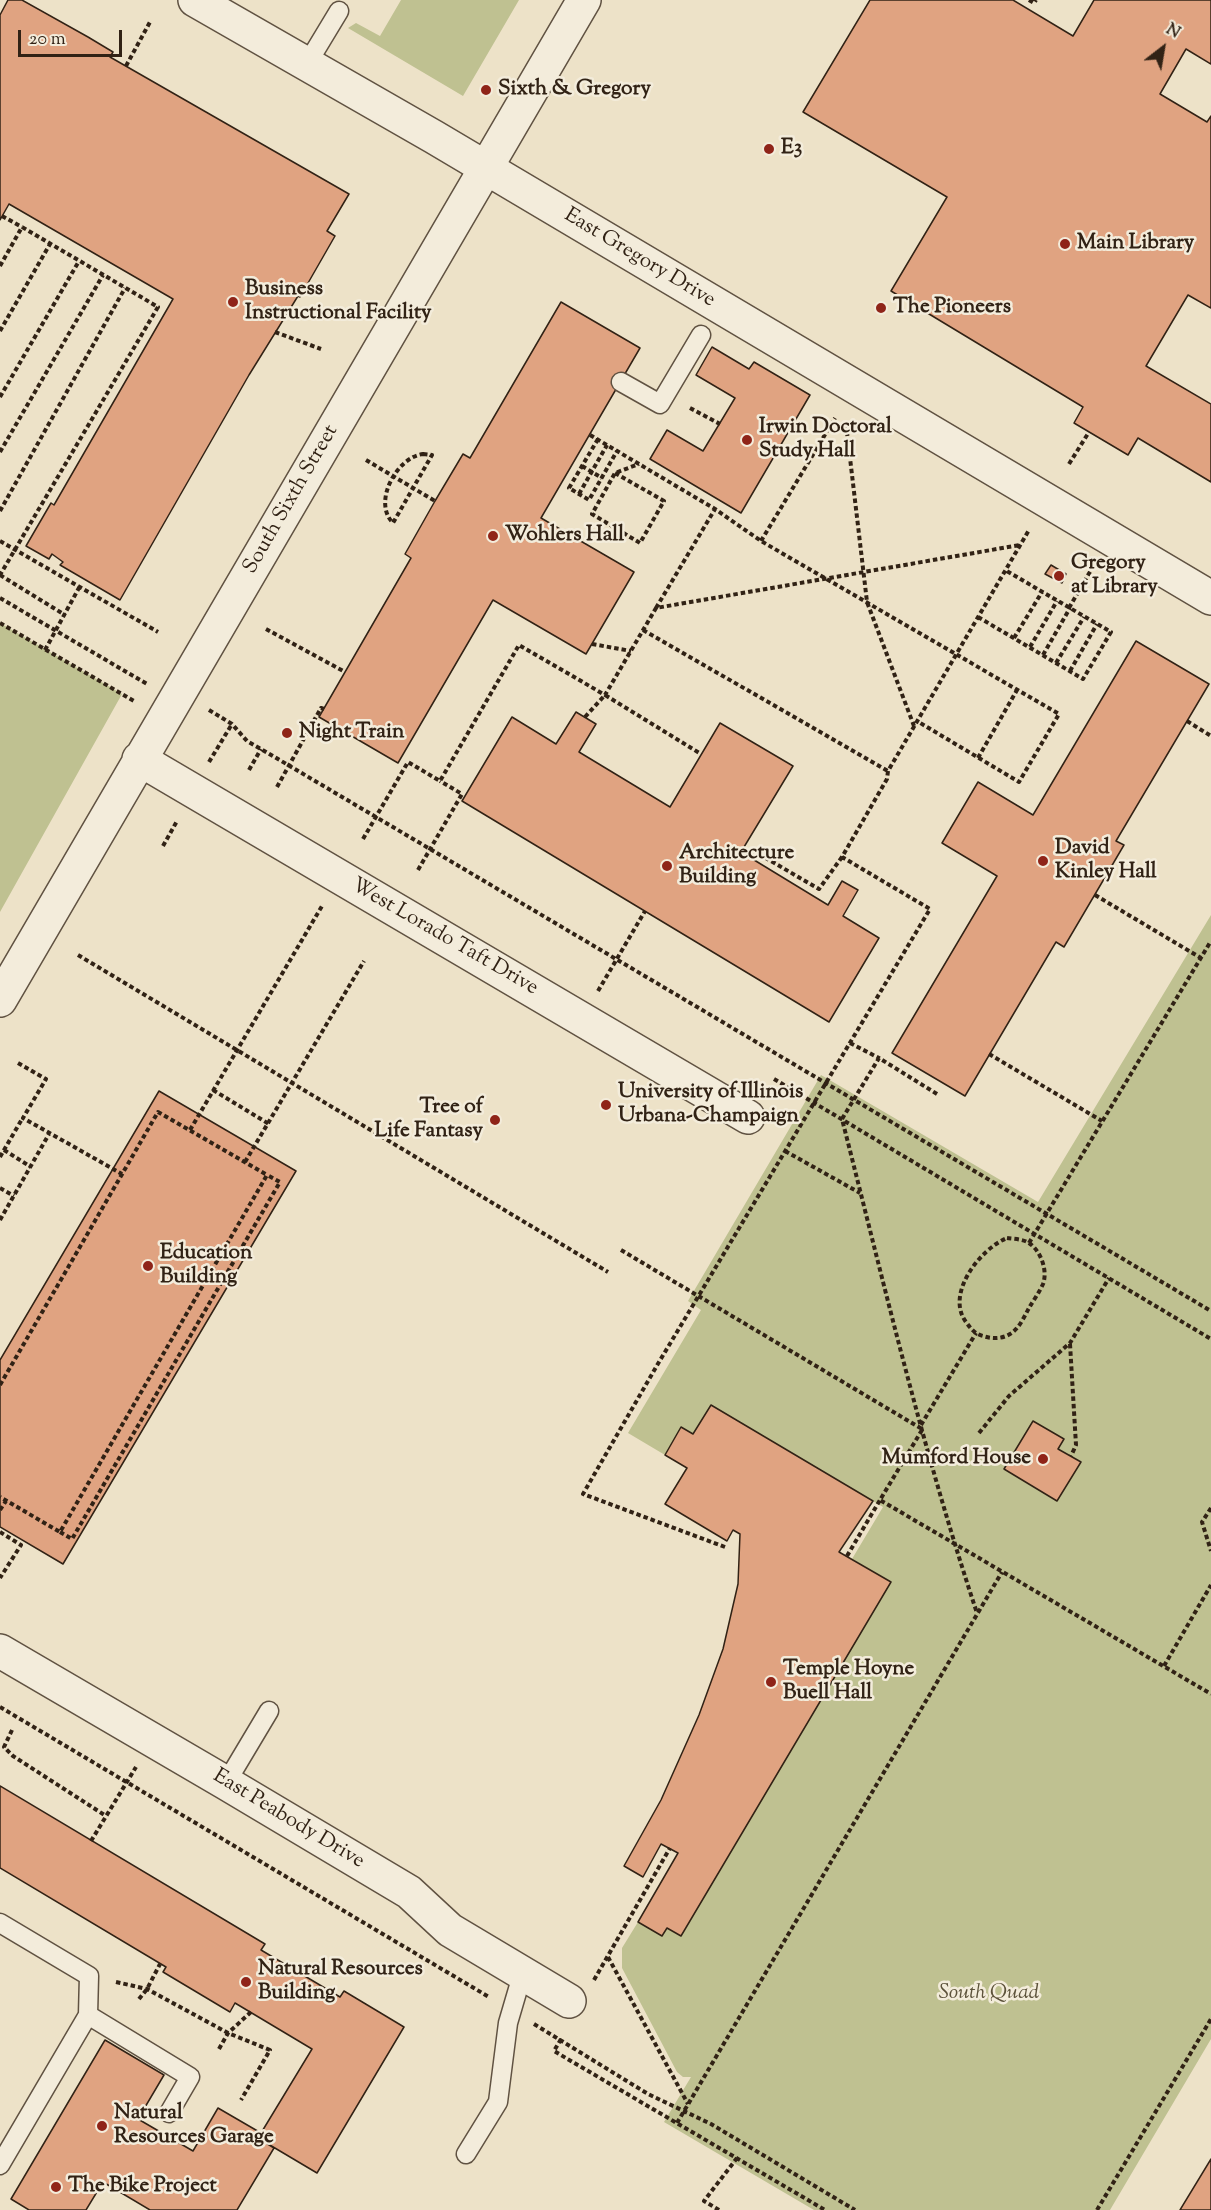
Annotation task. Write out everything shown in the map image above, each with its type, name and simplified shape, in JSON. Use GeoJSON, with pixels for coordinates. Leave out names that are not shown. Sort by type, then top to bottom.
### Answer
{"type":"FeatureCollection","features":[{"type":"Feature","properties":{"kind":"street","name":"East Gregory Drive"},"geometry":{"type":"LineString","coordinates":[[195,0],[485,168],[1211,598]]}},
{"type":"Feature","properties":{"kind":"street","name":"South Sixth Street"},"geometry":{"type":"LineString","coordinates":[[0,1000],[584,0]]}},
{"type":"Feature","properties":{"kind":"street","name":"West Lorado Taft Drive"},"geometry":{"type":"LineString","coordinates":[[139,759],[748,1117]]}},
{"type":"Feature","properties":{"kind":"street","name":"East Peabody Drive"},"geometry":{"type":"LineString","coordinates":[[0,1651],[409,1892],[450,1930],[575,2005]]}},
{"type":"Feature","properties":{"kind":"lane"},"geometry":{"type":"LineString","coordinates":[[307,64],[339,11]]}},
{"type":"Feature","properties":{"kind":"lane"},"geometry":{"type":"LineString","coordinates":[[621,382],[660,404],[701,335]]}},
{"type":"Feature","properties":{"kind":"lane"},"geometry":{"type":"LineString","coordinates":[[226,1783],[269,1711]]}},
{"type":"Feature","properties":{"kind":"lane"},"geometry":{"type":"LineString","coordinates":[[0,1923],[89,1976],[88,2015],[0,2165]]}},
{"type":"Feature","properties":{"kind":"lane"},"geometry":{"type":"LineString","coordinates":[[466,2154],[498,2102],[508,2023],[523,1972]]}},
{"type":"Feature","properties":{"kind":"lane"},"geometry":{"type":"LineString","coordinates":[[88,2015],[190,2077],[169,2113]]}},
{"type":"Feature","properties":{"kind":"path"},"geometry":{"type":"LineString","coordinates":[[1029,0],[1034,3],[1036,0]]}},
{"type":"Feature","properties":{"kind":"path"},"geometry":{"type":"LineString","coordinates":[[126,66],[150,22]]}},
{"type":"Feature","properties":{"kind":"path"},"geometry":{"type":"LineString","coordinates":[[2,216],[158,307],[0,575],[65,615]]}},
{"type":"Feature","properties":{"kind":"path"},"geometry":{"type":"LineString","coordinates":[[0,266],[22,227]]}},
{"type":"Feature","properties":{"kind":"path"},"geometry":{"type":"LineString","coordinates":[[0,331],[50,244]]}},
{"type":"Feature","properties":{"kind":"path"},"geometry":{"type":"LineString","coordinates":[[0,397],[79,261]]}},
{"type":"Feature","properties":{"kind":"path"},"geometry":{"type":"LineString","coordinates":[[0,452],[103,275]]}},
{"type":"Feature","properties":{"kind":"path"},"geometry":{"type":"LineString","coordinates":[[0,511],[125,288]]}},
{"type":"Feature","properties":{"kind":"path"},"geometry":{"type":"LineString","coordinates":[[275,332],[321,349]]}},
{"type":"Feature","properties":{"kind":"path"},"geometry":{"type":"LineString","coordinates":[[665,394],[720,424]]}},
{"type":"Feature","properties":{"kind":"path"},"geometry":{"type":"LineString","coordinates":[[761,541],[835,418]]}},
{"type":"Feature","properties":{"kind":"path"},"geometry":{"type":"LineString","coordinates":[[846,424],[867,602],[914,726]]}},
{"type":"Feature","properties":{"kind":"path"},"geometry":{"type":"LineString","coordinates":[[1069,464],[1089,432]]}},
{"type":"Feature","properties":{"kind":"path"},"geometry":{"type":"LineString","coordinates":[[590,435],[715,509],[761,541],[1059,714],[1019,782],[917,720]]}},
{"type":"Feature","properties":{"kind":"path"},"geometry":{"type":"LineString","coordinates":[[598,440],[569,488],[589,500],[617,451]]}},
{"type":"Feature","properties":{"kind":"path"},"geometry":{"type":"LineString","coordinates":[[579,494],[607,445]]}},
{"type":"Feature","properties":{"kind":"path"},"geometry":{"type":"LineString","coordinates":[[414,455],[432,455],[414,488],[393,524],[388,519],[384,500],[394,477],[414,455]]}},
{"type":"Feature","properties":{"kind":"path"},"geometry":{"type":"LineString","coordinates":[[366,460],[435,501]]}},
{"type":"Feature","properties":{"kind":"path"},"geometry":{"type":"LineString","coordinates":[[615,473],[664,501],[640,543],[592,514],[615,473],[639,464]]}},
{"type":"Feature","properties":{"kind":"path"},"geometry":{"type":"LineString","coordinates":[[582,466],[602,478]]}},
{"type":"Feature","properties":{"kind":"path"},"geometry":{"type":"LineString","coordinates":[[585,717],[605,695],[715,509]]}},
{"type":"Feature","properties":{"kind":"path"},"geometry":{"type":"LineString","coordinates":[[36,513],[39,517]]}},
{"type":"Feature","properties":{"kind":"path"},"geometry":{"type":"LineString","coordinates":[[752,850],[819,890],[842,857],[887,779],[888,771],[917,720],[1030,529]]}},
{"type":"Feature","properties":{"kind":"path"},"geometry":{"type":"LineString","coordinates":[[0,541],[158,632]]}},
{"type":"Feature","properties":{"kind":"path"},"geometry":{"type":"LineString","coordinates":[[656,608],[824,577],[1020,545]]}},
{"type":"Feature","properties":{"kind":"path"},"geometry":{"type":"LineString","coordinates":[[978,616],[1083,679],[1111,632],[1005,570]]}},
{"type":"Feature","properties":{"kind":"path"},"geometry":{"type":"LineString","coordinates":[[1043,655],[1091,570]]}},
{"type":"Feature","properties":{"kind":"path"},"geometry":{"type":"LineString","coordinates":[[45,650],[80,586]]}},
{"type":"Feature","properties":{"kind":"path"},"geometry":{"type":"LineString","coordinates":[[1014,638],[1042,592]]}},
{"type":"Feature","properties":{"kind":"path"},"geometry":{"type":"LineString","coordinates":[[0,598],[145,683]]}},
{"type":"Feature","properties":{"kind":"path"},"geometry":{"type":"LineString","coordinates":[[1030,647],[1057,601]]}},
{"type":"Feature","properties":{"kind":"path"},"geometry":{"type":"LineString","coordinates":[[1056,663],[1084,616]]}},
{"type":"Feature","properties":{"kind":"path"},"geometry":{"type":"LineString","coordinates":[[0,623],[134,701]]}},
{"type":"Feature","properties":{"kind":"path"},"geometry":{"type":"LineString","coordinates":[[1070,671],[1097,624]]}},
{"type":"Feature","properties":{"kind":"path"},"geometry":{"type":"LineString","coordinates":[[266,629],[345,672]]}},
{"type":"Feature","properties":{"kind":"path"},"geometry":{"type":"LineString","coordinates":[[643,630],[888,771]]}},
{"type":"Feature","properties":{"kind":"path"},"geometry":{"type":"LineString","coordinates":[[592,644],[631,651]]}},
{"type":"Feature","properties":{"kind":"path"},"geometry":{"type":"LineString","coordinates":[[440,781],[519,645],[701,754]]}},
{"type":"Feature","properties":{"kind":"path"},"geometry":{"type":"LineString","coordinates":[[978,758],[1017,690]]}},
{"type":"Feature","properties":{"kind":"path"},"geometry":{"type":"LineString","coordinates":[[277,786],[321,708],[324,709]]}},
{"type":"Feature","properties":{"kind":"path"},"geometry":{"type":"LineString","coordinates":[[208,710],[232,724],[247,741],[1211,1311]]}},
{"type":"Feature","properties":{"kind":"path"},"geometry":{"type":"LineString","coordinates":[[1187,721],[1211,736]]}},
{"type":"Feature","properties":{"kind":"path"},"geometry":{"type":"LineString","coordinates":[[205,769],[232,724]]}},
{"type":"Feature","properties":{"kind":"path"},"geometry":{"type":"LineString","coordinates":[[249,770],[261,749]]}},
{"type":"Feature","properties":{"kind":"path"},"geometry":{"type":"LineString","coordinates":[[363,839],[408,762],[462,794],[418,870]]}},
{"type":"Feature","properties":{"kind":"path"},"geometry":{"type":"LineString","coordinates":[[163,846],[179,819]]}},
{"type":"Feature","properties":{"kind":"path"},"geometry":{"type":"LineString","coordinates":[[725,1547],[583,1494],[930,909],[842,857]]}},
{"type":"Feature","properties":{"kind":"path"},"geometry":{"type":"LineString","coordinates":[[1095,895],[1201,958]]}},
{"type":"Feature","properties":{"kind":"path"},"geometry":{"type":"LineString","coordinates":[[190,1130],[327,899]]}},
{"type":"Feature","properties":{"kind":"path"},"geometry":{"type":"LineString","coordinates":[[596,995],[645,911]]}},
{"type":"Feature","properties":{"kind":"path"},"geometry":{"type":"LineString","coordinates":[[1029,1244],[1211,941]]}},
{"type":"Feature","properties":{"kind":"path"},"geometry":{"type":"LineString","coordinates":[[78,955],[608,1272]]}},
{"type":"Feature","properties":{"kind":"path"},"geometry":{"type":"LineString","coordinates":[[245,1162],[364,961]]}},
{"type":"Feature","properties":{"kind":"path"},"geometry":{"type":"LineString","coordinates":[[850,1043],[937,1094]]}},
{"type":"Feature","properties":{"kind":"path"},"geometry":{"type":"LineString","coordinates":[[989,1054],[1102,1121]]}},
{"type":"Feature","properties":{"kind":"path"},"geometry":{"type":"LineString","coordinates":[[879,1058],[842,1119],[922,1427],[954,1544],[977,1613]]}},
{"type":"Feature","properties":{"kind":"path"},"geometry":{"type":"LineString","coordinates":[[0,1157],[46,1078],[18,1063]]}},
{"type":"Feature","properties":{"kind":"path"},"geometry":{"type":"LineString","coordinates":[[774,1079],[1211,1339]]}},
{"type":"Feature","properties":{"kind":"path"},"geometry":{"type":"LineString","coordinates":[[213,1090],[269,1124]]}},
{"type":"Feature","properties":{"kind":"path"},"geometry":{"type":"LineString","coordinates":[[0,1385],[158,1112],[280,1182],[72,1539],[0,1497]]}},
{"type":"Feature","properties":{"kind":"path"},"geometry":{"type":"LineString","coordinates":[[22,1118],[122,1174]]}},
{"type":"Feature","properties":{"kind":"path"},"geometry":{"type":"LineString","coordinates":[[0,1220],[50,1134]]}},
{"type":"Feature","properties":{"kind":"path"},"geometry":{"type":"LineString","coordinates":[[4,1150],[31,1167]]}},
{"type":"Feature","properties":{"kind":"path"},"geometry":{"type":"LineString","coordinates":[[785,1151],[861,1194]]}},
{"type":"Feature","properties":{"kind":"path"},"geometry":{"type":"LineString","coordinates":[[60,1532],[267,1174]]}},
{"type":"Feature","properties":{"kind":"path"},"geometry":{"type":"LineString","coordinates":[[0,1188],[14,1196]]}},
{"type":"Feature","properties":{"kind":"path"},"geometry":{"type":"LineString","coordinates":[[1007,1238],[1019,1239],[1029,1244],[1038,1253],[1045,1273],[1043,1284],[1017,1329],[1011,1334],[996,1338],[976,1334],[963,1319],[958,1307],[964,1283],[980,1258],[996,1243],[1007,1238]]}},
{"type":"Feature","properties":{"kind":"path"},"geometry":{"type":"LineString","coordinates":[[621,1250],[922,1427]]}},
{"type":"Feature","properties":{"kind":"path"},"geometry":{"type":"LineString","coordinates":[[979,1433],[1009,1396],[1070,1343],[1109,1278]]}},
{"type":"Feature","properties":{"kind":"path"},"geometry":{"type":"LineString","coordinates":[[847,1556],[976,1334]]}},
{"type":"Feature","properties":{"kind":"path"},"geometry":{"type":"LineString","coordinates":[[1070,1343],[1076,1445],[1071,1456]]}},
{"type":"Feature","properties":{"kind":"path"},"geometry":{"type":"LineString","coordinates":[[880,1500],[1211,1694]]}},
{"type":"Feature","properties":{"kind":"path"},"geometry":{"type":"LineString","coordinates":[[0,1510],[6,1501]]}},
{"type":"Feature","properties":{"kind":"path"},"geometry":{"type":"LineString","coordinates":[[1211,1508],[1202,1522],[1211,1551]]}},
{"type":"Feature","properties":{"kind":"path"},"geometry":{"type":"LineString","coordinates":[[1202,1522],[1211,1520]]}},
{"type":"Feature","properties":{"kind":"path"},"geometry":{"type":"LineString","coordinates":[[0,1532],[21,1545],[0,1578]]}},
{"type":"Feature","properties":{"kind":"path"},"geometry":{"type":"LineString","coordinates":[[677,2123],[1002,1572]]}},
{"type":"Feature","properties":{"kind":"path"},"geometry":{"type":"LineString","coordinates":[[1164,1666],[1211,1585]]}},
{"type":"Feature","properties":{"kind":"path"},"geometry":{"type":"LineString","coordinates":[[0,1707],[561,2039],[648,2094],[711,2124],[855,2210]]}},
{"type":"Feature","properties":{"kind":"path"},"geometry":{"type":"LineString","coordinates":[[12,1730],[4,1747],[13,1756],[106,1816]]}},
{"type":"Feature","properties":{"kind":"path"},"geometry":{"type":"LineString","coordinates":[[91,1841],[137,1765]]}},
{"type":"Feature","properties":{"kind":"path"},"geometry":{"type":"LineString","coordinates":[[670,1848],[608,1957],[575,2005],[554,2051],[825,2210]]}},
{"type":"Feature","properties":{"kind":"path"},"geometry":{"type":"LineString","coordinates":[[608,1957],[688,2104]]}},
{"type":"Feature","properties":{"kind":"path"},"geometry":{"type":"LineString","coordinates":[[139,2000],[160,1964]]}},
{"type":"Feature","properties":{"kind":"path"},"geometry":{"type":"LineString","coordinates":[[89,1976],[147,1989],[228,2033],[270,2050],[241,2100]]}},
{"type":"Feature","properties":{"kind":"path"},"geometry":{"type":"LineString","coordinates":[[219,2049],[228,2033],[251,2012]]}},
{"type":"Feature","properties":{"kind":"path"},"geometry":{"type":"LineString","coordinates":[[1097,2210],[1211,2019]]}},
{"type":"Feature","properties":{"kind":"path"},"geometry":{"type":"LineString","coordinates":[[719,2210],[704,2201],[737,2158]]}},
{"type":"Feature","properties":{"kind":"green space"},"geometry":{"type":"Polygon","coordinates":[[[401,0],[519,0],[463,96],[348,28],[356,23],[380,36],[401,0]]]}},
{"type":"Feature","properties":{"kind":"green space"},"geometry":{"type":"Polygon","coordinates":[[[0,623],[122,694],[0,912],[0,623]]]}},
{"type":"Feature","properties":{"kind":"green space","name":"South Quad"},"geometry":{"type":"Polygon","coordinates":[[[1211,915],[1211,2039],[1110,2210],[814,2210],[664,2122],[691,2077],[683,2077],[677,2072],[622,1968],[622,1948],[638,1922],[663,1935],[891,1582],[852,1559],[883,1507],[711,1405],[693,1434],[665,1455],[628,1433],[701,1310],[688,1301],[821,1075],[1038,1202],[1211,915]]]}},
{"type":"Feature","properties":{"kind":"building","name":"Business Instructional Facility"},"geometry":{"type":"Polygon","coordinates":[[[8,0],[22,0],[88,37],[113,52],[110,57],[349,194],[327,231],[335,236],[300,297],[298,296],[249,375],[120,600],[60,565],[63,562],[52,554],[49,559],[26,546],[51,503],[54,505],[173,299],[9,204],[0,220],[0,15],[8,0]]]}},
{"type":"Feature","properties":{"kind":"building","name":"Main Library"},"geometry":{"type":"Polygon","coordinates":[[[870,0],[1013,0],[1073,36],[1094,0],[1211,0],[1211,64],[1186,49],[1160,94],[1207,122],[1211,116],[1211,308],[1188,295],[1146,366],[1211,404],[1211,482],[1138,438],[1128,455],[1074,423],[1083,407],[891,291],[947,197],[803,112],[870,0]]]}},
{"type":"Feature","properties":{"kind":"building","name":"Wohlers Hall"},"geometry":{"type":"Polygon","coordinates":[[[561,302],[640,348],[541,518],[634,572],[586,654],[493,600],[398,763],[319,717],[411,558],[405,554],[435,501],[463,454],[470,458],[561,302]]]}},
{"type":"Feature","properties":{"kind":"building","name":"Irwin Doctoral Study Hall"},"geometry":{"type":"Polygon","coordinates":[[[712,347],[749,369],[754,362],[810,395],[741,513],[650,459],[667,430],[703,451],[735,398],[696,375],[712,347]]]}},
{"type":"Feature","properties":{"kind":"building"},"geometry":{"type":"Polygon","coordinates":[[[1051,565],[1066,574],[1062,583],[1045,574],[1051,565]]]}},
{"type":"Feature","properties":{"kind":"building","name":"David Kinley Hall"},"geometry":{"type":"Polygon","coordinates":[[[1136,641],[1209,684],[1116,841],[1124,845],[1064,947],[1056,942],[965,1096],[892,1053],[997,876],[942,843],[978,782],[1033,815],[1136,641]]]}},
{"type":"Feature","properties":{"kind":"building","name":"Architecture Building"},"geometry":{"type":"Polygon","coordinates":[[[576,712],[596,724],[579,752],[670,807],[720,723],[793,766],[741,852],[828,905],[842,881],[858,890],[843,916],[879,938],[829,1022],[462,801],[512,717],[556,744],[576,712]]]}},
{"type":"Feature","properties":{"kind":"building","name":"Education Building"},"geometry":{"type":"Polygon","coordinates":[[[159,1091],[296,1171],[63,1564],[0,1527],[0,1360],[159,1091]]]}},
{"type":"Feature","properties":{"kind":"building","name":"Temple Hoyne Buell Hall"},"geometry":{"type":"Polygon","coordinates":[[[711,1405],[873,1501],[839,1552],[891,1582],[681,1936],[667,1928],[662,1936],[638,1922],[678,1853],[661,1844],[643,1877],[624,1866],[661,1800],[699,1715],[723,1649],[738,1584],[740,1534],[733,1530],[727,1541],[665,1504],[687,1468],[665,1455],[681,1427],[693,1434],[711,1405]]]}},
{"type":"Feature","properties":{"kind":"building","name":"Mumford House"},"geometry":{"type":"Polygon","coordinates":[[[1033,1421],[1064,1439],[1058,1449],[1081,1462],[1057,1501],[1004,1469],[1033,1421]]]}},
{"type":"Feature","properties":{"kind":"building","name":"Natural Resources Building"},"geometry":{"type":"Polygon","coordinates":[[[0,1786],[265,1944],[261,1950],[340,1997],[344,1991],[404,2027],[317,2173],[258,2138],[312,2049],[235,2003],[230,2012],[163,1972],[166,1967],[0,1868],[0,1786]]]}},
{"type":"Feature","properties":{"kind":"building","name":"Natural Resources Garage"},"geometry":{"type":"Polygon","coordinates":[[[105,2040],[164,2075],[138,2119],[193,2151],[218,2108],[261,2133],[258,2138],[274,2148],[237,2210],[150,2210],[103,2182],[86,2210],[29,2210],[11,2199],[105,2040]]]}},
{"type":"Feature","properties":{"kind":"building"},"geometry":{"type":"Polygon","coordinates":[[[1211,2159],[1211,2210],[1180,2210],[1211,2159]]]}},
{"type":"Feature","properties":{"kind":"place","name":"Sixth & Gregory"},"geometry":{"type":"Point","coordinates":[486,90]}},
{"type":"Feature","properties":{"kind":"place","name":"E3"},"geometry":{"type":"Point","coordinates":[769,149]}},
{"type":"Feature","properties":{"kind":"place","name":"Main Library"},"geometry":{"type":"Point","coordinates":[1065,244]}},
{"type":"Feature","properties":{"kind":"place","name":"Business Instructional Facility"},"geometry":{"type":"Point","coordinates":[233,302]}},
{"type":"Feature","properties":{"kind":"place","name":"The Pioneers"},"geometry":{"type":"Point","coordinates":[881,308]}},
{"type":"Feature","properties":{"kind":"place","name":"Irwin Doctoral Study Hall"},"geometry":{"type":"Point","coordinates":[747,440]}},
{"type":"Feature","properties":{"kind":"place","name":"Wohlers Hall"},"geometry":{"type":"Point","coordinates":[493,536]}},
{"type":"Feature","properties":{"kind":"place","name":"Gregory at Library"},"geometry":{"type":"Point","coordinates":[1059,576]}},
{"type":"Feature","properties":{"kind":"place","name":"Night Train"},"geometry":{"type":"Point","coordinates":[287,733]}},
{"type":"Feature","properties":{"kind":"place","name":"David Kinley Hall"},"geometry":{"type":"Point","coordinates":[1043,861]}},
{"type":"Feature","properties":{"kind":"place","name":"Architecture Building"},"geometry":{"type":"Point","coordinates":[667,866]}},
{"type":"Feature","properties":{"kind":"place","name":"University of Illinois Urbana-Champaign"},"geometry":{"type":"Point","coordinates":[606,1105]}},
{"type":"Feature","properties":{"kind":"place","name":"Tree of Life Fantasy"},"geometry":{"type":"Point","coordinates":[495,1120]}},
{"type":"Feature","properties":{"kind":"place","name":"Education Building"},"geometry":{"type":"Point","coordinates":[148,1266]}},
{"type":"Feature","properties":{"kind":"place","name":"Mumford House"},"geometry":{"type":"Point","coordinates":[1043,1459]}},
{"type":"Feature","properties":{"kind":"place","name":"Temple Hoyne Buell Hall"},"geometry":{"type":"Point","coordinates":[771,1682]}},
{"type":"Feature","properties":{"kind":"place","name":"Natural Resources Building"},"geometry":{"type":"Point","coordinates":[246,1982]}},
{"type":"Feature","properties":{"kind":"place","name":"Natural Resources Garage"},"geometry":{"type":"Point","coordinates":[102,2126]}},
{"type":"Feature","properties":{"kind":"place","name":"The Bike Project"},"geometry":{"type":"Point","coordinates":[56,2187]}}]}
